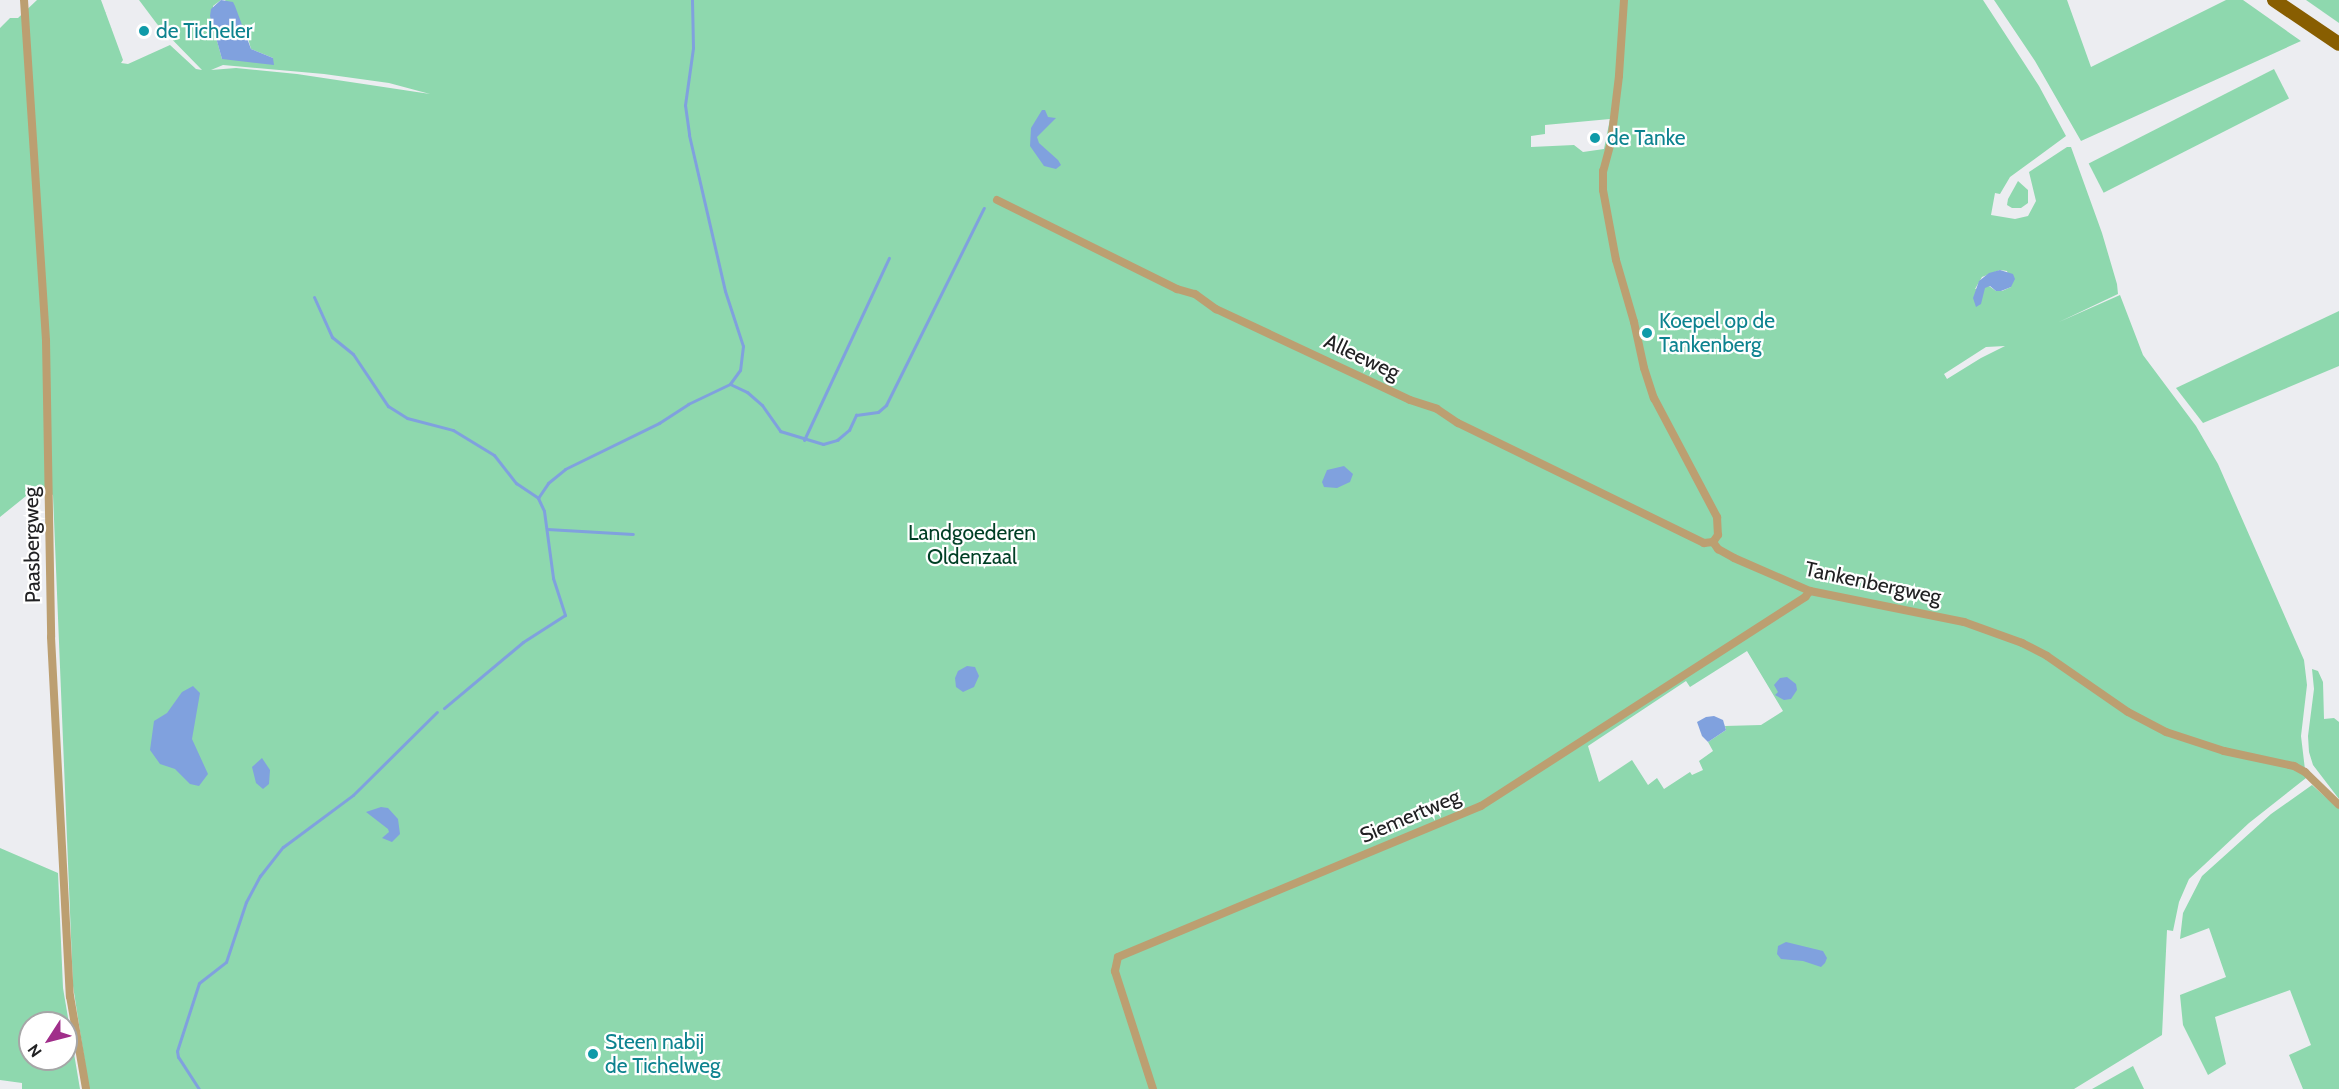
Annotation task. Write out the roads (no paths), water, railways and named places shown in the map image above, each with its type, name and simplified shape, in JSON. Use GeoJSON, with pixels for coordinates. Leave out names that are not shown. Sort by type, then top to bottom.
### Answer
{"type":"FeatureCollection","features":[{"type":"Feature","properties":{"kind":"main road"},"geometry":{"type":"LineString","coordinates":[[2274,0],[2317,36],[2339,44]]}},
{"type":"Feature","properties":{"kind":"street","name":"Paasbergweg"},"geometry":{"type":"LineString","coordinates":[[24,0],[46,341],[51,637],[70,996],[86,1089]]}},
{"type":"Feature","properties":{"kind":"street"},"geometry":{"type":"LineString","coordinates":[[1624,0],[1619,76],[1611,142],[1603,171],[1603,190],[1616,260],[1647,378],[1654,398],[1717,517],[1718,535],[1713,542]]}},
{"type":"Feature","properties":{"kind":"street","name":"Alleeweg"},"geometry":{"type":"LineString","coordinates":[[997,200],[1177,289],[1195,294],[1216,309],[1410,400],[1437,409],[1458,423],[1704,543],[1713,542]]}},
{"type":"Feature","properties":{"kind":"street","name":"Tankenbergweg"},"geometry":{"type":"LineString","coordinates":[[1713,542],[1718,549],[1734,558],[1810,591],[1964,622],[2022,643],[2047,656],[2128,712],[2166,732],[2224,751],[2294,766],[2305,772],[2339,806]]}},
{"type":"Feature","properties":{"kind":"street","name":"Siemertweg"},"geometry":{"type":"LineString","coordinates":[[1153,1089],[1115,971],[1118,957],[1481,806],[1795,604],[1810,591]]}},
{"type":"Feature","properties":{"kind":"water"},"geometry":{"type":"Polygon","coordinates":[[[221,0],[233,2],[251,49],[273,58],[274,65],[222,59],[210,16],[211,9],[221,0]]]}},
{"type":"Feature","properties":{"kind":"water"},"geometry":{"type":"Polygon","coordinates":[[[1042,110],[1045,110],[1048,117],[1056,118],[1037,137],[1039,143],[1061,165],[1056,169],[1044,166],[1030,146],[1031,128],[1042,110]]]}},
{"type":"Feature","properties":{"kind":"water"},"geometry":{"type":"Polygon","coordinates":[[[2000,270],[2013,274],[2015,279],[2011,287],[2001,291],[1996,291],[1990,286],[1985,288],[1981,304],[1976,307],[1973,298],[1979,281],[1989,273],[2000,270]]]}},
{"type":"Feature","properties":{"kind":"water"},"geometry":{"type":"Polygon","coordinates":[[[1344,466],[1353,474],[1350,482],[1337,488],[1324,487],[1322,482],[1327,470],[1344,466]]]}},
{"type":"Feature","properties":{"kind":"water"},"geometry":{"type":"Polygon","coordinates":[[[967,666],[975,667],[979,676],[974,687],[963,692],[956,687],[955,678],[958,671],[967,666]]]}},
{"type":"Feature","properties":{"kind":"water"},"geometry":{"type":"Polygon","coordinates":[[[1787,677],[1796,684],[1797,690],[1791,699],[1784,700],[1775,695],[1778,692],[1774,685],[1780,678],[1787,677]]]}},
{"type":"Feature","properties":{"kind":"water"},"geometry":{"type":"Polygon","coordinates":[[[193,686],[200,693],[192,739],[208,774],[199,786],[190,784],[175,769],[160,764],[150,750],[154,721],[167,713],[182,692],[193,686]]]}},
{"type":"Feature","properties":{"kind":"water"},"geometry":{"type":"Polygon","coordinates":[[[1714,716],[1723,720],[1726,730],[1708,742],[1702,736],[1697,722],[1714,716]]]}},
{"type":"Feature","properties":{"kind":"water"},"geometry":{"type":"Polygon","coordinates":[[[262,758],[270,770],[269,784],[263,789],[256,783],[252,767],[262,758]]]}},
{"type":"Feature","properties":{"kind":"water"},"geometry":{"type":"Polygon","coordinates":[[[381,807],[388,808],[398,819],[400,834],[392,842],[382,838],[389,832],[388,829],[366,812],[381,807]]]}},
{"type":"Feature","properties":{"kind":"water"},"geometry":{"type":"Polygon","coordinates":[[[1786,942],[1823,951],[1827,958],[1825,963],[1821,967],[1803,961],[1781,959],[1777,954],[1778,946],[1786,942]]]}},
{"type":"Feature","properties":{"kind":"waterway"},"geometry":{"type":"LineString","coordinates":[[692,0],[693,48],[685,105],[689,135],[725,291],[743,346],[740,370],[730,384]]}},
{"type":"Feature","properties":{"kind":"waterway"},"geometry":{"type":"LineString","coordinates":[[538,498],[548,483],[565,469],[659,423],[688,404],[730,384],[747,392],[762,405],[780,431],[823,444],[837,440],[849,430],[856,415],[878,412],[886,405],[984,208]]}},
{"type":"Feature","properties":{"kind":"waterway"},"geometry":{"type":"LineString","coordinates":[[804,440],[889,258]]}},
{"type":"Feature","properties":{"kind":"waterway"},"geometry":{"type":"LineString","coordinates":[[314,297],[332,337],[353,354],[388,406],[407,418],[453,430],[494,455],[516,483],[538,498],[544,511],[553,578],[565,615],[523,642],[444,708]]}},
{"type":"Feature","properties":{"kind":"waterway"},"geometry":{"type":"LineString","coordinates":[[547,529],[633,534]]}},
{"type":"Feature","properties":{"kind":"waterway"},"geometry":{"type":"LineString","coordinates":[[199,1089],[178,1057],[177,1051],[199,983],[226,962],[246,902],[260,876],[283,847],[353,795],[437,712]]}},
{"type":"Feature","properties":{"kind":"place","name":"de Ticheler"},"geometry":{"type":"Point","coordinates":[144,31]}},
{"type":"Feature","properties":{"kind":"place","name":"de Tanke"},"geometry":{"type":"Point","coordinates":[1595,138]}},
{"type":"Feature","properties":{"kind":"place","name":"Koepel op de Tankenberg"},"geometry":{"type":"Point","coordinates":[1647,333]}},
{"type":"Feature","properties":{"kind":"place","name":"Steen nabij de Tichelweg"},"geometry":{"type":"Point","coordinates":[593,1054]}},
{"type":"Feature","properties":{"kind":"park label","name":"Landgoederen Oldenzaal"},"geometry":{"type":"Point","coordinates":[972,545]}}]}
